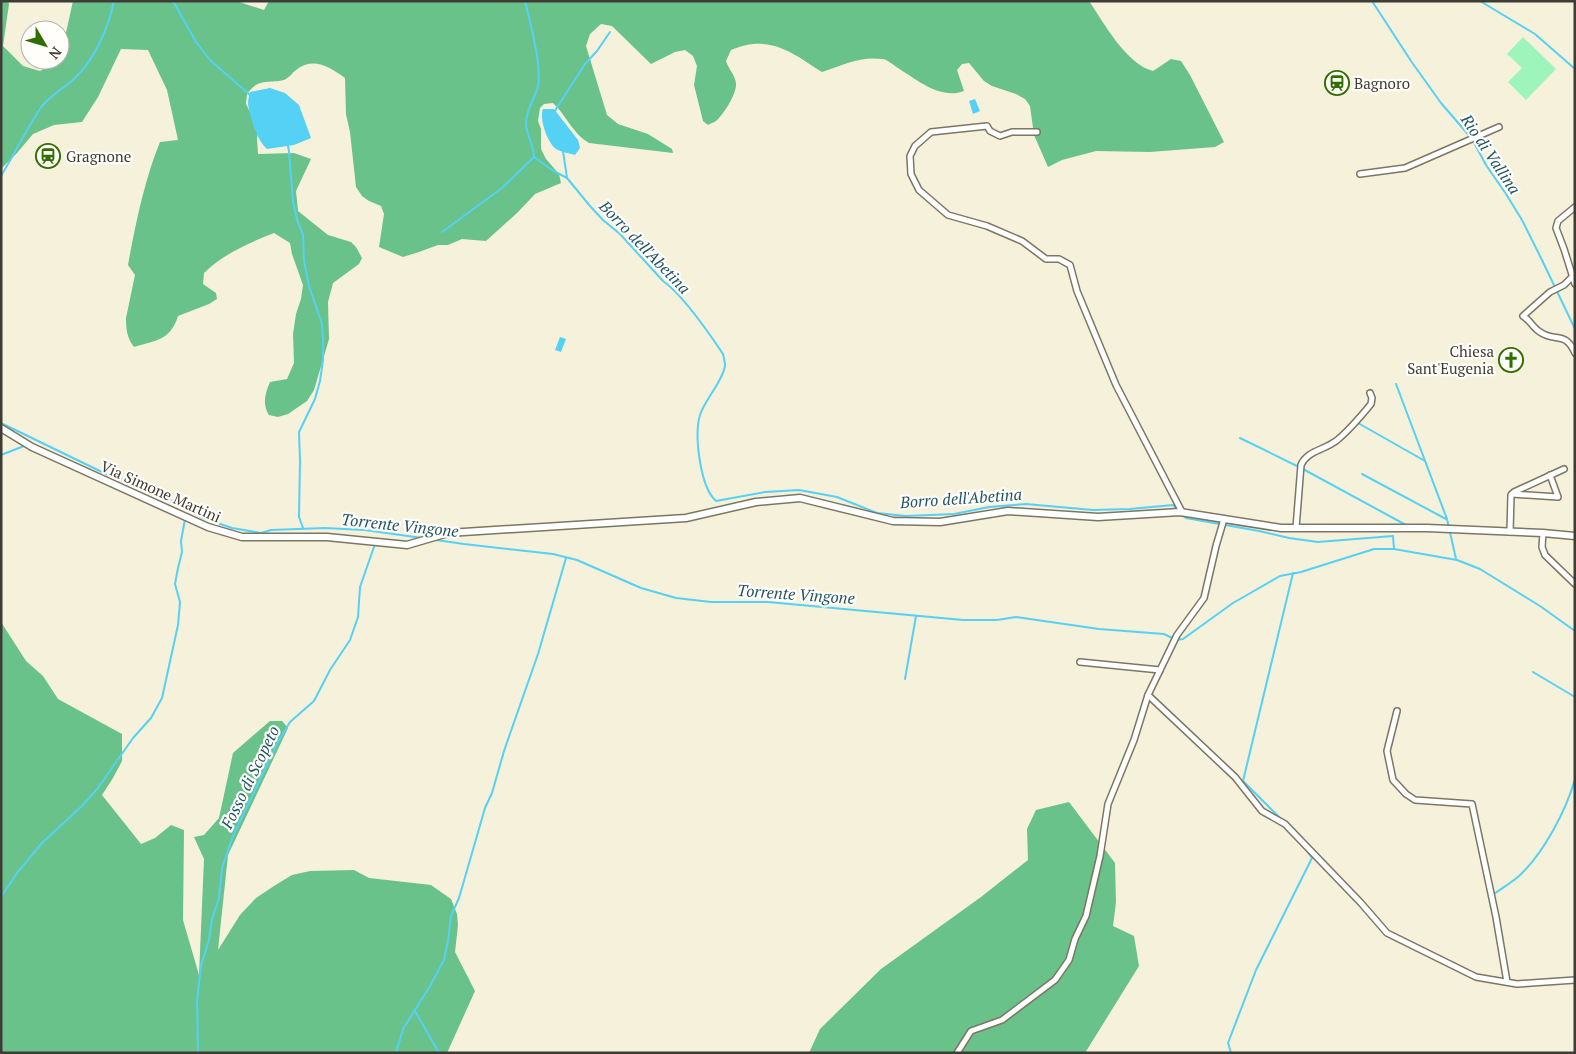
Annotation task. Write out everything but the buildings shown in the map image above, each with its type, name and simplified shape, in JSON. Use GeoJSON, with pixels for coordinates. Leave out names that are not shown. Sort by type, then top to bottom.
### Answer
{"type":"FeatureCollection","features":[{"type":"Feature","properties":{"kind":"street"},"geometry":{"type":"LineString","coordinates":[[1037,132],[1012,132],[1000,136],[990,131],[987,126],[932,132],[915,146],[910,156],[911,174],[919,190],[948,215],[987,226],[1022,241],[1046,259],[1059,259],[1070,265],[1077,291],[1116,385],[1182,512]]}},
{"type":"Feature","properties":{"kind":"street"},"geometry":{"type":"LineString","coordinates":[[1360,174],[1405,168],[1499,127]]}},
{"type":"Feature","properties":{"kind":"street"},"geometry":{"type":"LineString","coordinates":[[1575,207],[1558,221],[1556,228],[1575,284]]}},
{"type":"Feature","properties":{"kind":"street"},"geometry":{"type":"LineString","coordinates":[[1572,278],[1535,304],[1523,316],[1527,318],[1532,327],[1542,334],[1565,339],[1575,353]]}},
{"type":"Feature","properties":{"kind":"street"},"geometry":{"type":"LineString","coordinates":[[1296,528],[1300,469],[1303,460],[1312,453],[1336,441],[1371,404],[1372,398],[1370,393]]}},
{"type":"Feature","properties":{"kind":"street","name":"Via Simone Martini"},"geometry":{"type":"LineString","coordinates":[[1,428],[27,444],[208,527],[242,537],[327,537],[407,545],[448,533],[686,518],[756,502],[800,498],[894,521],[940,522],[1008,512],[1098,517],[1182,512],[1281,528],[1427,528],[1575,536]]}},
{"type":"Feature","properties":{"kind":"street"},"geometry":{"type":"LineString","coordinates":[[1510,532],[1510,499],[1512,494],[1564,469]]}},
{"type":"Feature","properties":{"kind":"street"},"geometry":{"type":"LineString","coordinates":[[1512,494],[1558,497],[1550,475]]}},
{"type":"Feature","properties":{"kind":"street"},"geometry":{"type":"LineString","coordinates":[[957,1053],[971,1030],[1002,1020],[1054,980],[1069,960],[1075,939],[1086,916],[1100,856],[1108,804],[1134,740],[1148,694],[1177,635],[1204,598],[1224,519]]}},
{"type":"Feature","properties":{"kind":"street"},"geometry":{"type":"LineString","coordinates":[[1542,533],[1542,547],[1545,555],[1575,584]]}},
{"type":"Feature","properties":{"kind":"street"},"geometry":{"type":"LineString","coordinates":[[1080,662],[1160,670]]}},
{"type":"Feature","properties":{"kind":"street"},"geometry":{"type":"LineString","coordinates":[[1148,694],[1235,777],[1262,811],[1285,824],[1362,903],[1388,934],[1476,977],[1517,984],[1575,980]]}},
{"type":"Feature","properties":{"kind":"street"},"geometry":{"type":"LineString","coordinates":[[1397,710],[1387,751],[1393,780],[1406,794],[1416,800],[1472,804],[1496,917],[1507,982]]}},
{"type":"Feature","properties":{"kind":"green space"},"geometry":{"type":"Polygon","coordinates":[[[1,1],[8,1],[9,4],[3,46],[20,63],[20,70],[40,71],[70,70],[69,20],[73,1],[236,1],[264,10],[269,1],[1089,1],[1116,42],[1143,67],[1153,71],[1171,59],[1181,61],[1224,142],[1215,147],[1150,152],[1096,151],[1062,160],[1048,167],[1034,135],[1030,106],[1025,99],[984,81],[969,63],[962,64],[957,70],[964,91],[947,93],[921,83],[884,59],[859,60],[822,72],[790,52],[769,45],[757,44],[731,50],[726,61],[736,83],[735,92],[721,116],[708,125],[703,121],[694,85],[697,66],[693,56],[685,50],[675,52],[651,64],[612,26],[601,24],[590,34],[586,46],[607,115],[618,124],[648,134],[672,149],[673,153],[589,143],[578,135],[553,103],[544,104],[540,108],[538,121],[541,129],[541,149],[546,159],[559,174],[561,183],[535,194],[486,241],[462,239],[448,245],[438,245],[403,257],[379,247],[384,214],[381,206],[362,196],[356,187],[350,132],[346,114],[345,78],[327,67],[315,63],[302,66],[284,80],[260,83],[247,94],[246,104],[258,128],[258,154],[294,153],[311,159],[296,191],[298,211],[328,235],[351,242],[362,258],[359,264],[333,283],[328,302],[329,339],[314,390],[307,401],[288,414],[278,417],[269,415],[265,403],[266,395],[270,382],[287,379],[294,363],[293,334],[303,285],[290,243],[274,233],[246,245],[211,266],[204,273],[203,284],[216,293],[217,299],[178,316],[175,324],[166,335],[155,341],[134,347],[127,333],[126,318],[135,275],[128,265],[145,186],[160,142],[178,140],[167,90],[148,50],[121,49],[98,97],[82,122],[54,125],[33,134],[1,169],[1,1]]]}},
{"type":"Feature","properties":{"kind":"green space"},"geometry":{"type":"Polygon","coordinates":[[[1523,37],[1556,69],[1526,100],[1508,82],[1522,68],[1507,54],[1523,37]]]}},
{"type":"Feature","properties":{"kind":"green space"},"geometry":{"type":"Polygon","coordinates":[[[1,622],[26,661],[43,676],[58,699],[122,734],[122,761],[102,795],[141,844],[155,838],[171,825],[184,830],[183,920],[199,975],[204,859],[194,837],[204,835],[219,818],[233,753],[270,721],[282,721],[288,728],[228,855],[218,950],[240,915],[256,898],[292,875],[310,871],[354,870],[369,878],[431,885],[451,899],[457,914],[458,925],[455,952],[475,991],[447,1053],[1,1053],[1,622]]]}},
{"type":"Feature","properties":{"kind":"green space"},"geometry":{"type":"Polygon","coordinates":[[[1069,802],[1115,863],[1116,902],[1113,926],[1134,936],[1139,966],[1085,1053],[809,1053],[820,1029],[881,969],[981,897],[1028,860],[1027,829],[1036,810],[1069,802]]]}},
{"type":"Feature","properties":{"kind":"water"},"geometry":{"type":"Polygon","coordinates":[[[270,88],[285,93],[299,105],[311,138],[294,145],[267,149],[263,145],[252,122],[248,101],[250,92],[270,88]]]}},
{"type":"Feature","properties":{"kind":"water"},"geometry":{"type":"Polygon","coordinates":[[[975,99],[980,111],[973,114],[969,101],[975,99]]]}},
{"type":"Feature","properties":{"kind":"water"},"geometry":{"type":"Polygon","coordinates":[[[543,109],[554,109],[578,140],[580,148],[575,155],[558,150],[553,146],[543,124],[543,109]]]}},
{"type":"Feature","properties":{"kind":"water"},"geometry":{"type":"Polygon","coordinates":[[[560,337],[566,339],[561,352],[555,350],[560,337]]]}},
{"type":"Feature","properties":{"kind":"waterway"},"geometry":{"type":"LineString","coordinates":[[1,176],[42,106],[82,71],[94,53],[104,33],[114,1]]}},
{"type":"Feature","properties":{"kind":"waterway"},"geometry":{"type":"LineString","coordinates":[[173,1],[196,42],[210,60],[250,95]]}},
{"type":"Feature","properties":{"kind":"waterway","name":"Borro dell'Abetina"},"geometry":{"type":"LineString","coordinates":[[525,1],[535,44],[539,77],[538,86],[527,113],[526,123],[534,157]]}},
{"type":"Feature","properties":{"kind":"waterway","name":"Rio di Vallina"},"geometry":{"type":"LineString","coordinates":[[1372,1],[1441,103],[1472,139],[1486,165],[1522,220],[1575,329]]}},
{"type":"Feature","properties":{"kind":"waterway"},"geometry":{"type":"LineString","coordinates":[[1480,1],[1535,34],[1575,69]]}},
{"type":"Feature","properties":{"kind":"waterway"},"geometry":{"type":"LineString","coordinates":[[555,112],[585,64],[610,32]]}},
{"type":"Feature","properties":{"kind":"waterway"},"geometry":{"type":"LineString","coordinates":[[288,146],[293,202],[303,234],[304,261],[309,286],[322,324],[323,338],[323,360],[320,381],[315,399],[299,432],[299,517],[303,528]]}},
{"type":"Feature","properties":{"kind":"waterway"},"geometry":{"type":"LineString","coordinates":[[563,151],[567,178]]}},
{"type":"Feature","properties":{"kind":"waterway","name":"Borro dell'Abetina"},"geometry":{"type":"LineString","coordinates":[[534,157],[567,178],[603,220],[620,234],[663,281],[679,295],[723,354],[725,366],[723,372],[702,409],[698,424],[698,447],[702,473],[710,494],[716,501],[765,492],[799,490],[837,497],[877,513],[906,516],[954,514],[989,507],[1026,504],[1093,510],[1173,505],[1177,509]]}},
{"type":"Feature","properties":{"kind":"waterway"},"geometry":{"type":"LineString","coordinates":[[442,232],[502,188],[534,157]]}},
{"type":"Feature","properties":{"kind":"waterway"},"geometry":{"type":"LineString","coordinates":[[1396,384],[1447,519],[1456,559]]}},
{"type":"Feature","properties":{"kind":"waterway","name":"Torrente Vingone"},"geometry":{"type":"LineString","coordinates":[[1,423],[104,473],[152,490],[203,518],[232,528],[261,533],[271,530],[325,528],[365,530],[422,538]]}},
{"type":"Feature","properties":{"kind":"waterway"},"geometry":{"type":"LineString","coordinates":[[1358,423],[1425,461]]}},
{"type":"Feature","properties":{"kind":"waterway"},"geometry":{"type":"LineString","coordinates":[[1240,438],[1299,467]]}},
{"type":"Feature","properties":{"kind":"waterway"},"geometry":{"type":"LineString","coordinates":[[1,455],[24,446]]}},
{"type":"Feature","properties":{"kind":"waterway"},"geometry":{"type":"LineString","coordinates":[[1303,469],[1406,525]]}},
{"type":"Feature","properties":{"kind":"waterway"},"geometry":{"type":"LineString","coordinates":[[1362,474],[1446,519]]}},
{"type":"Feature","properties":{"kind":"waterway","name":"Borro dell'Abetina"},"geometry":{"type":"LineString","coordinates":[[1182,515],[1186,518],[1318,542],[1393,536],[1394,549]]}},
{"type":"Feature","properties":{"kind":"waterway"},"geometry":{"type":"LineString","coordinates":[[1,897],[17,873],[42,843],[82,806],[98,788],[133,738],[151,718],[162,698],[178,625],[180,602],[175,584],[182,552],[181,541],[185,519]]}},
{"type":"Feature","properties":{"kind":"waterway","name":"Torrente Vingone"},"geometry":{"type":"LineString","coordinates":[[436,540],[553,554],[577,560],[641,588],[676,598],[711,602],[768,602],[963,620],[997,620],[1016,617],[1099,629],[1164,634],[1176,640],[1183,639],[1233,603],[1280,576],[1301,572],[1374,549],[1394,549],[1457,560],[1480,569],[1540,606],[1575,631]]}},
{"type":"Feature","properties":{"kind":"waterway","name":"Fosso di Scopeto"},"geometry":{"type":"LineString","coordinates":[[198,1053],[197,1001],[201,965],[219,898],[222,868],[233,836],[278,742],[290,722],[314,701],[330,670],[350,640],[358,617],[360,587],[375,544]]}},
{"type":"Feature","properties":{"kind":"waterway"},"geometry":{"type":"LineString","coordinates":[[396,1053],[403,1029],[444,960],[451,916],[459,898],[485,808],[492,793],[504,751],[538,654],[566,558]]}},
{"type":"Feature","properties":{"kind":"waterway"},"geometry":{"type":"LineString","coordinates":[[1283,821],[1243,781],[1293,573]]}},
{"type":"Feature","properties":{"kind":"waterway"},"geometry":{"type":"LineString","coordinates":[[905,679],[916,616]]}},
{"type":"Feature","properties":{"kind":"waterway"},"geometry":{"type":"LineString","coordinates":[[1533,672],[1575,697]]}},
{"type":"Feature","properties":{"kind":"waterway"},"geometry":{"type":"LineString","coordinates":[[1494,894],[1519,876],[1537,856],[1560,818],[1575,779]]}},
{"type":"Feature","properties":{"kind":"waterway"},"geometry":{"type":"LineString","coordinates":[[1231,1053],[1228,1043],[1256,970],[1312,858],[1305,848]]}},
{"type":"Feature","properties":{"kind":"waterway"},"geometry":{"type":"LineString","coordinates":[[415,1011],[439,1053]]}},
{"type":"Feature","properties":{"kind":"place","name":"Bagnoro"},"geometry":{"type":"Point","coordinates":[1337,83]}},
{"type":"Feature","properties":{"kind":"place","name":"Gragnone"},"geometry":{"type":"Point","coordinates":[48,156]}},
{"type":"Feature","properties":{"kind":"place","name":"Chiesa Sant'Eugenia"},"geometry":{"type":"Point","coordinates":[1511,360]}}]}
